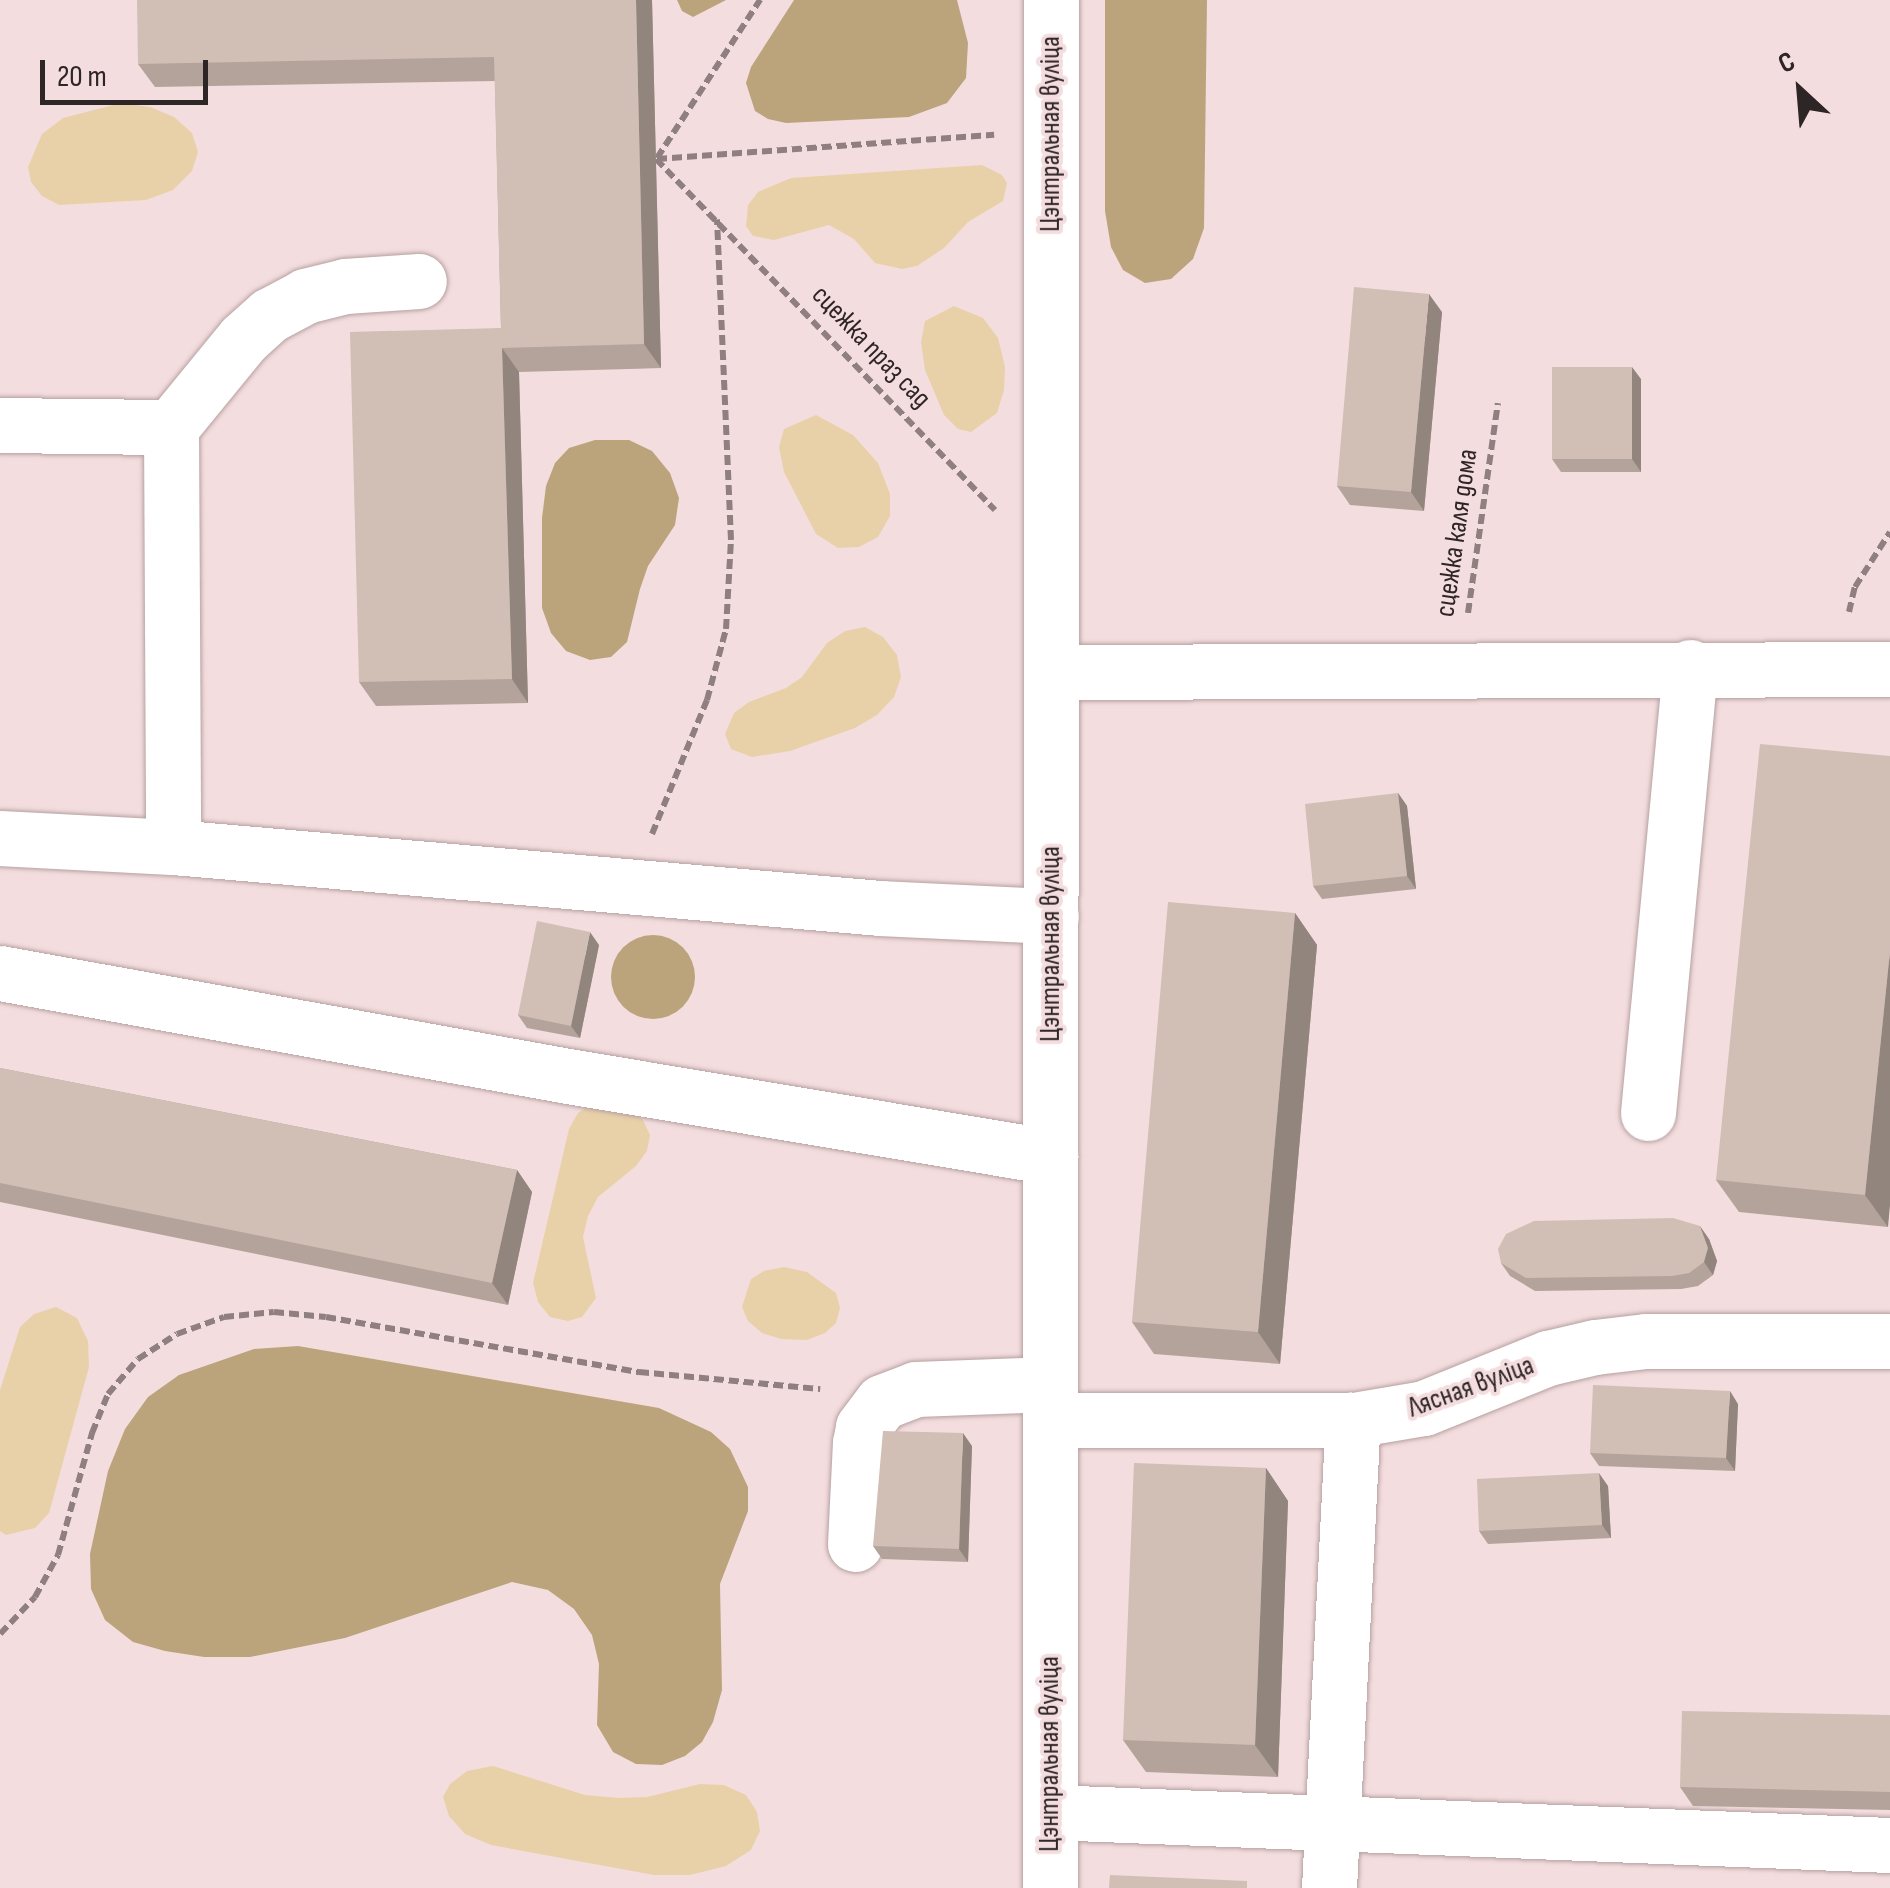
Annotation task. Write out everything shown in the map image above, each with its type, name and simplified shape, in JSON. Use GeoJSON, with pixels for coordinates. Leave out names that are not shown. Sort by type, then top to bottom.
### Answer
{"type":"FeatureCollection","features":[{"type":"Feature","properties":{"kind":"street","name":"Цэнтральная вуліца"},"geometry":{"type":"LineString","coordinates":[[1050,1888],[1052,0]]}},
{"type":"Feature","properties":{"kind":"street"},"geometry":{"type":"LineString","coordinates":[[173,847],[171,427],[243,339],[270,315],[304,296],[345,286],[419,281]]}},
{"type":"Feature","properties":{"kind":"street"},"geometry":{"type":"LineString","coordinates":[[0,425],[171,427]]}},
{"type":"Feature","properties":{"kind":"street"},"geometry":{"type":"LineString","coordinates":[[1648,1113],[1690,667]]}},
{"type":"Feature","properties":{"kind":"street"},"geometry":{"type":"LineString","coordinates":[[1051,672],[1867,668]]}},
{"type":"Feature","properties":{"kind":"street"},"geometry":{"type":"LineString","coordinates":[[0,838],[173,847],[880,908],[1051,916]]}},
{"type":"Feature","properties":{"kind":"street"},"geometry":{"type":"LineString","coordinates":[[0,973],[568,1076],[1050,1157]]}},
{"type":"Feature","properties":{"kind":"street","name":"Лясная вуліца"},"geometry":{"type":"LineString","coordinates":[[855,1544],[864,1427],[882,1402],[916,1389],[1050,1402],[1353,1420],[1424,1408],[1548,1358],[1595,1347],[1646,1341],[1890,1341]]}},
{"type":"Feature","properties":{"kind":"street"},"geometry":{"type":"LineString","coordinates":[[1329,1888],[1353,1420]]}},
{"type":"Feature","properties":{"kind":"street"},"geometry":{"type":"LineString","coordinates":[[1050,1812],[1890,1845]]}},
{"type":"Feature","properties":{"kind":"path"},"geometry":{"type":"LineString","coordinates":[[656,159],[760,0]]}},
{"type":"Feature","properties":{"kind":"path"},"geometry":{"type":"LineString","coordinates":[[656,159],[1052,130]]}},
{"type":"Feature","properties":{"kind":"path","name":"сцежка праз сад"},"geometry":{"type":"LineString","coordinates":[[656,159],[1052,568]]}},
{"type":"Feature","properties":{"kind":"path"},"geometry":{"type":"LineString","coordinates":[[630,888],[707,700],[726,629],[731,540],[716,219]]}},
{"type":"Feature","properties":{"kind":"path","name":"сцежка каля дома"},"geometry":{"type":"LineString","coordinates":[[1460,669],[1498,403]]}},
{"type":"Feature","properties":{"kind":"path"},"geometry":{"type":"LineString","coordinates":[[1867,668],[1846,624],[1855,587],[1890,532]]}},
{"type":"Feature","properties":{"kind":"path"},"geometry":{"type":"LineString","coordinates":[[0,1634],[35,1597],[58,1555],[92,1433],[108,1394],[138,1359],[177,1334],[224,1317],[274,1312],[326,1317],[638,1372],[829,1389]]}},
{"type":"Feature","properties":{"kind":"shaded area"},"geometry":{"type":"Polygon","coordinates":[[[677,0],[726,0],[693,17],[682,11],[677,0]]]}},
{"type":"Feature","properties":{"kind":"shaded area"},"geometry":{"type":"Polygon","coordinates":[[[794,0],[957,0],[968,43],[966,78],[947,103],[909,117],[786,123],[768,119],[755,111],[746,83],[751,67],[794,0]]]}},
{"type":"Feature","properties":{"kind":"shaded area"},"geometry":{"type":"Polygon","coordinates":[[[1105,0],[1207,0],[1204,228],[1193,259],[1171,279],[1145,283],[1123,270],[1111,247],[1105,211],[1105,0]]]}},
{"type":"Feature","properties":{"kind":"shaded area"},"geometry":{"type":"Polygon","coordinates":[[[121,103],[150,107],[174,117],[192,133],[198,152],[192,171],[173,190],[146,200],[59,205],[42,196],[31,182],[28,167],[42,134],[63,118],[121,103]]]}},
{"type":"Feature","properties":{"kind":"shaded area"},"geometry":{"type":"Polygon","coordinates":[[[982,165],[1002,175],[1007,183],[1003,201],[968,222],[944,248],[917,266],[902,269],[875,263],[854,239],[829,225],[774,240],[753,236],[746,226],[748,205],[758,192],[791,178],[982,165]]]}},
{"type":"Feature","properties":{"kind":"shaded area"},"geometry":{"type":"Polygon","coordinates":[[[954,306],[983,318],[998,338],[1005,367],[997,413],[971,432],[958,429],[944,415],[925,370],[921,342],[925,321],[954,306]]]}},
{"type":"Feature","properties":{"kind":"shaded area"},"geometry":{"type":"Polygon","coordinates":[[[816,415],[853,435],[878,463],[890,494],[890,516],[878,537],[859,547],[838,548],[816,534],[784,472],[779,447],[784,429],[816,415]]]}},
{"type":"Feature","properties":{"kind":"shaded area"},"geometry":{"type":"Polygon","coordinates":[[[595,440],[629,440],[652,451],[670,473],[679,498],[675,525],[648,566],[627,642],[611,657],[590,660],[566,651],[551,633],[542,608],[542,518],[546,486],[555,463],[569,448],[595,440]]]}},
{"type":"Feature","properties":{"kind":"shaded area"},"geometry":{"type":"Polygon","coordinates":[[[865,627],[883,637],[897,655],[901,677],[894,697],[877,715],[855,728],[790,751],[752,757],[731,749],[725,734],[734,713],[749,702],[786,688],[802,677],[827,643],[845,631],[865,627]]]}},
{"type":"Feature","properties":{"kind":"shaded area"},"geometry":{"type":"Polygon","coordinates":[[[653,935],[669,938],[683,947],[692,961],[692,993],[683,1007],[669,1016],[653,1019],[637,1016],[623,1007],[614,993],[611,977],[614,961],[623,947],[637,938],[653,935]]]}},
{"type":"Feature","properties":{"kind":"shaded area"},"geometry":{"type":"Polygon","coordinates":[[[592,1104],[626,1109],[643,1120],[650,1135],[647,1151],[636,1166],[598,1197],[588,1216],[583,1237],[596,1298],[582,1317],[568,1321],[550,1317],[538,1302],[533,1283],[569,1129],[578,1113],[592,1104]]]}},
{"type":"Feature","properties":{"kind":"shaded area"},"geometry":{"type":"Polygon","coordinates":[[[784,1267],[807,1272],[836,1293],[840,1308],[836,1323],[825,1333],[807,1340],[781,1339],[762,1333],[748,1321],[742,1307],[751,1279],[764,1271],[784,1267]]]}},
{"type":"Feature","properties":{"kind":"shaded area"},"geometry":{"type":"Polygon","coordinates":[[[56,1307],[77,1318],[88,1341],[89,1367],[49,1513],[35,1528],[6,1535],[0,1531],[0,1390],[20,1327],[34,1314],[56,1307]]]}},
{"type":"Feature","properties":{"kind":"shaded area"},"geometry":{"type":"Polygon","coordinates":[[[298,1346],[659,1408],[711,1432],[730,1449],[748,1487],[748,1511],[720,1584],[722,1690],[713,1722],[702,1742],[685,1756],[662,1765],[636,1764],[613,1752],[597,1725],[599,1664],[592,1635],[574,1609],[548,1590],[512,1582],[345,1638],[250,1657],[204,1657],[165,1651],[133,1642],[105,1620],[91,1589],[90,1554],[108,1471],[125,1429],[148,1397],[179,1375],[254,1349],[298,1346]]]}},
{"type":"Feature","properties":{"kind":"shaded area"},"geometry":{"type":"Polygon","coordinates":[[[493,1766],[585,1795],[619,1798],[647,1797],[700,1784],[724,1785],[746,1795],[757,1812],[760,1831],[751,1850],[726,1866],[690,1875],[654,1875],[491,1845],[465,1834],[449,1816],[443,1797],[450,1784],[467,1771],[493,1766]]]}},
{"type":"Feature","properties":{"kind":"building"},"geometry":{"type":"Polygon","coordinates":[[[137,0],[636,0],[644,344],[502,348],[512,679],[359,682],[350,332],[501,328],[494,57],[138,64],[137,0]]]}},
{"type":"Feature","properties":{"kind":"building"},"geometry":{"type":"Polygon","coordinates":[[[1354,287],[1429,294],[1411,492],[1337,486],[1354,287]]]}},
{"type":"Feature","properties":{"kind":"building"},"geometry":{"type":"Polygon","coordinates":[[[1552,367],[1632,367],[1632,459],[1552,459],[1552,367]]]}},
{"type":"Feature","properties":{"kind":"building"},"geometry":{"type":"Polygon","coordinates":[[[1760,744],[1890,756],[1890,951],[1865,1195],[1716,1180],[1760,744]]]}},
{"type":"Feature","properties":{"kind":"building"},"geometry":{"type":"Polygon","coordinates":[[[1398,793],[1407,876],[1313,886],[1305,804],[1398,793]]]}},
{"type":"Feature","properties":{"kind":"building"},"geometry":{"type":"Polygon","coordinates":[[[1168,902],[1295,913],[1258,1332],[1132,1322],[1168,902]]]}},
{"type":"Feature","properties":{"kind":"building"},"geometry":{"type":"Polygon","coordinates":[[[537,921],[590,932],[571,1026],[518,1015],[537,921]]]}},
{"type":"Feature","properties":{"kind":"building"},"geometry":{"type":"Polygon","coordinates":[[[0,1068],[517,1170],[492,1283],[0,1183],[0,1068]]]}},
{"type":"Feature","properties":{"kind":"building"},"geometry":{"type":"Polygon","coordinates":[[[1673,1218],[1700,1226],[1708,1248],[1704,1262],[1689,1273],[1526,1278],[1501,1263],[1498,1249],[1506,1234],[1534,1221],[1673,1218]]]}},
{"type":"Feature","properties":{"kind":"building"},"geometry":{"type":"Polygon","coordinates":[[[1593,1385],[1730,1391],[1726,1458],[1590,1453],[1593,1385]]]}},
{"type":"Feature","properties":{"kind":"building"},"geometry":{"type":"Polygon","coordinates":[[[883,1431],[963,1433],[959,1549],[873,1546],[883,1431]]]}},
{"type":"Feature","properties":{"kind":"building"},"geometry":{"type":"Polygon","coordinates":[[[1134,1463],[1266,1468],[1255,1745],[1123,1740],[1134,1463]]]}},
{"type":"Feature","properties":{"kind":"building"},"geometry":{"type":"Polygon","coordinates":[[[1599,1473],[1602,1525],[1479,1531],[1477,1479],[1599,1473]]]}},
{"type":"Feature","properties":{"kind":"building"},"geometry":{"type":"Polygon","coordinates":[[[1682,1711],[1890,1715],[1890,1792],[1680,1787],[1682,1711]]]}},
{"type":"Feature","properties":{"kind":"building"},"geometry":{"type":"Polygon","coordinates":[[[1110,1875],[1247,1881],[1247,1888],[1109,1888],[1110,1875]]]}}]}
